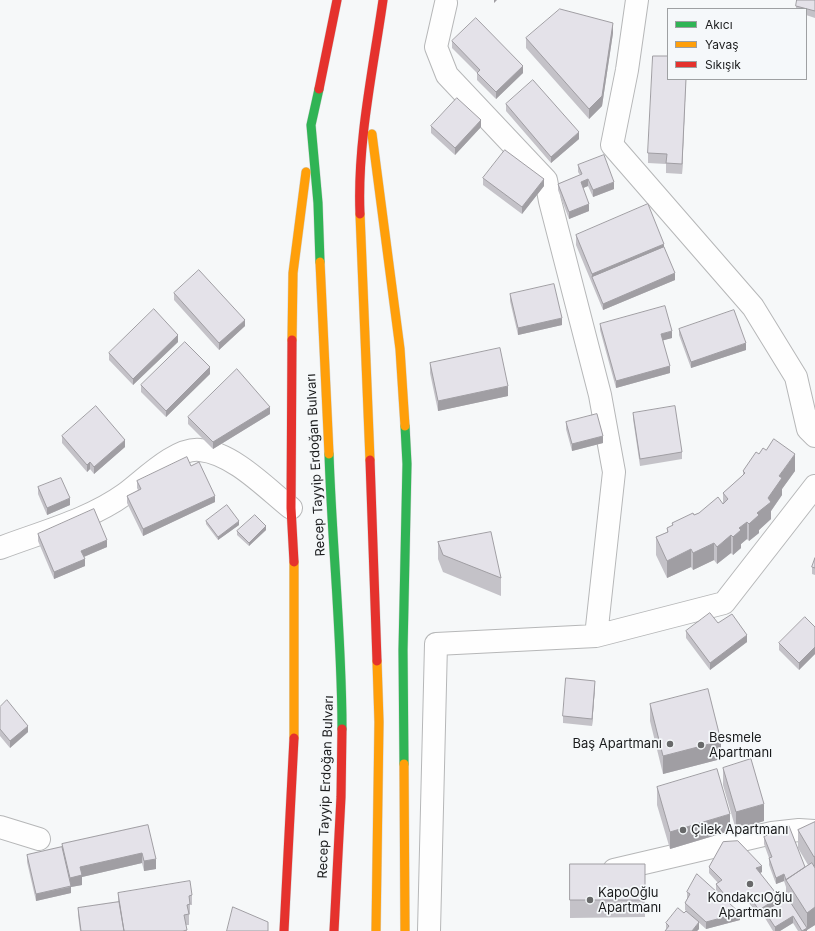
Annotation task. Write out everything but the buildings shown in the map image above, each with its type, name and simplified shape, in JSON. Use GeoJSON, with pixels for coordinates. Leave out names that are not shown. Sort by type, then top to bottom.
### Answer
{"type":"FeatureCollection","features":[{"type":"Feature","properties":{"kind":"main road","name":"Recep Tayyip Erdoğan Bulvarı"},"geometry":{"type":"LineString","coordinates":[[334,931],[342,790],[342,667],[332,538],[318,204],[311,125],[337,0]]}},
{"type":"Feature","properties":{"kind":"main road"},"geometry":{"type":"LineString","coordinates":[[376,931],[379,722],[359,182],[368,103],[383,0]]}},
{"type":"Feature","properties":{"kind":"main road"},"geometry":{"type":"LineString","coordinates":[[368,103],[400,350],[407,464],[403,650],[405,931]]}},
{"type":"Feature","properties":{"kind":"main road"},"geometry":{"type":"LineString","coordinates":[[284,931],[294,736],[294,553],[291,508],[293,273],[311,125]]}},
{"type":"Feature","properties":{"kind":"street"},"geometry":{"type":"LineString","coordinates":[[637,0],[627,70],[612,145],[753,307],[796,377],[808,429],[815,436]]}},
{"type":"Feature","properties":{"kind":"street"},"geometry":{"type":"LineString","coordinates":[[446,3],[436,47],[447,75],[546,180],[550,201],[600,395],[614,472],[596,636]]}},
{"type":"Feature","properties":{"kind":"street"},"geometry":{"type":"LineString","coordinates":[[0,548],[103,508],[178,454],[199,449],[216,454],[236,464],[291,508]]}},
{"type":"Feature","properties":{"kind":"street"},"geometry":{"type":"LineString","coordinates":[[429,931],[436,644],[596,636],[724,603],[815,486]]}},
{"type":"Feature","properties":{"kind":"street"},"geometry":{"type":"LineString","coordinates":[[0,828],[39,839]]}},
{"type":"Feature","properties":{"kind":"street"},"geometry":{"type":"LineString","coordinates":[[614,870],[772,833],[815,830]]}},
{"type":"Feature","properties":{"kind":"traffic: fast"},"geometry":{"type":"LineString","coordinates":[[319,89],[311,125],[318,203],[320,262]]}},
{"type":"Feature","properties":{"kind":"traffic: fast"},"geometry":{"type":"LineString","coordinates":[[404,764],[403,650],[407,464],[405,426]]}},
{"type":"Feature","properties":{"kind":"traffic: fast"},"geometry":{"type":"LineString","coordinates":[[329,454],[339,626],[342,729]]}},
{"type":"Feature","properties":{"kind":"traffic: slow"},"geometry":{"type":"LineString","coordinates":[[372,134],[400,349],[405,426]]}},
{"type":"Feature","properties":{"kind":"traffic: slow"},"geometry":{"type":"LineString","coordinates":[[292,340],[293,273],[306,172]]}},
{"type":"Feature","properties":{"kind":"traffic: slow"},"geometry":{"type":"LineString","coordinates":[[360,214],[370,460]]}},
{"type":"Feature","properties":{"kind":"traffic: slow"},"geometry":{"type":"LineString","coordinates":[[320,262],[329,454]]}},
{"type":"Feature","properties":{"kind":"traffic: slow"},"geometry":{"type":"LineString","coordinates":[[294,562],[294,738]]}},
{"type":"Feature","properties":{"kind":"traffic: slow"},"geometry":{"type":"LineString","coordinates":[[376,931],[379,722],[377,661]]}},
{"type":"Feature","properties":{"kind":"traffic: slow"},"geometry":{"type":"LineString","coordinates":[[404,764],[405,931]]}},
{"type":"Feature","properties":{"kind":"traffic: jam"},"geometry":{"type":"LineString","coordinates":[[319,89],[337,0]]}},
{"type":"Feature","properties":{"kind":"traffic: jam"},"geometry":{"type":"LineString","coordinates":[[360,214],[363,134],[383,0]]}},
{"type":"Feature","properties":{"kind":"traffic: jam"},"geometry":{"type":"LineString","coordinates":[[292,340],[291,508],[294,562]]}},
{"type":"Feature","properties":{"kind":"traffic: jam"},"geometry":{"type":"LineString","coordinates":[[370,460],[377,661]]}},
{"type":"Feature","properties":{"kind":"traffic: jam"},"geometry":{"type":"LineString","coordinates":[[334,931],[341,797],[342,729]]}},
{"type":"Feature","properties":{"kind":"traffic: jam"},"geometry":{"type":"LineString","coordinates":[[284,931],[294,738]]}},
{"type":"Feature","properties":{"kind":"place","name":"Baş Apartmanı"},"geometry":{"type":"Point","coordinates":[670,744]}},
{"type":"Feature","properties":{"kind":"place","name":"Besmele Apartmanı"},"geometry":{"type":"Point","coordinates":[701,745]}},
{"type":"Feature","properties":{"kind":"place","name":"Çilek Apartmanı"},"geometry":{"type":"Point","coordinates":[683,830]}},
{"type":"Feature","properties":{"kind":"place","name":"KondakcıOğlu Apartmanı"},"geometry":{"type":"Point","coordinates":[750,884]}},
{"type":"Feature","properties":{"kind":"place","name":"KapoOğlu Apartmanı"},"geometry":{"type":"Point","coordinates":[590,900]}}]}
